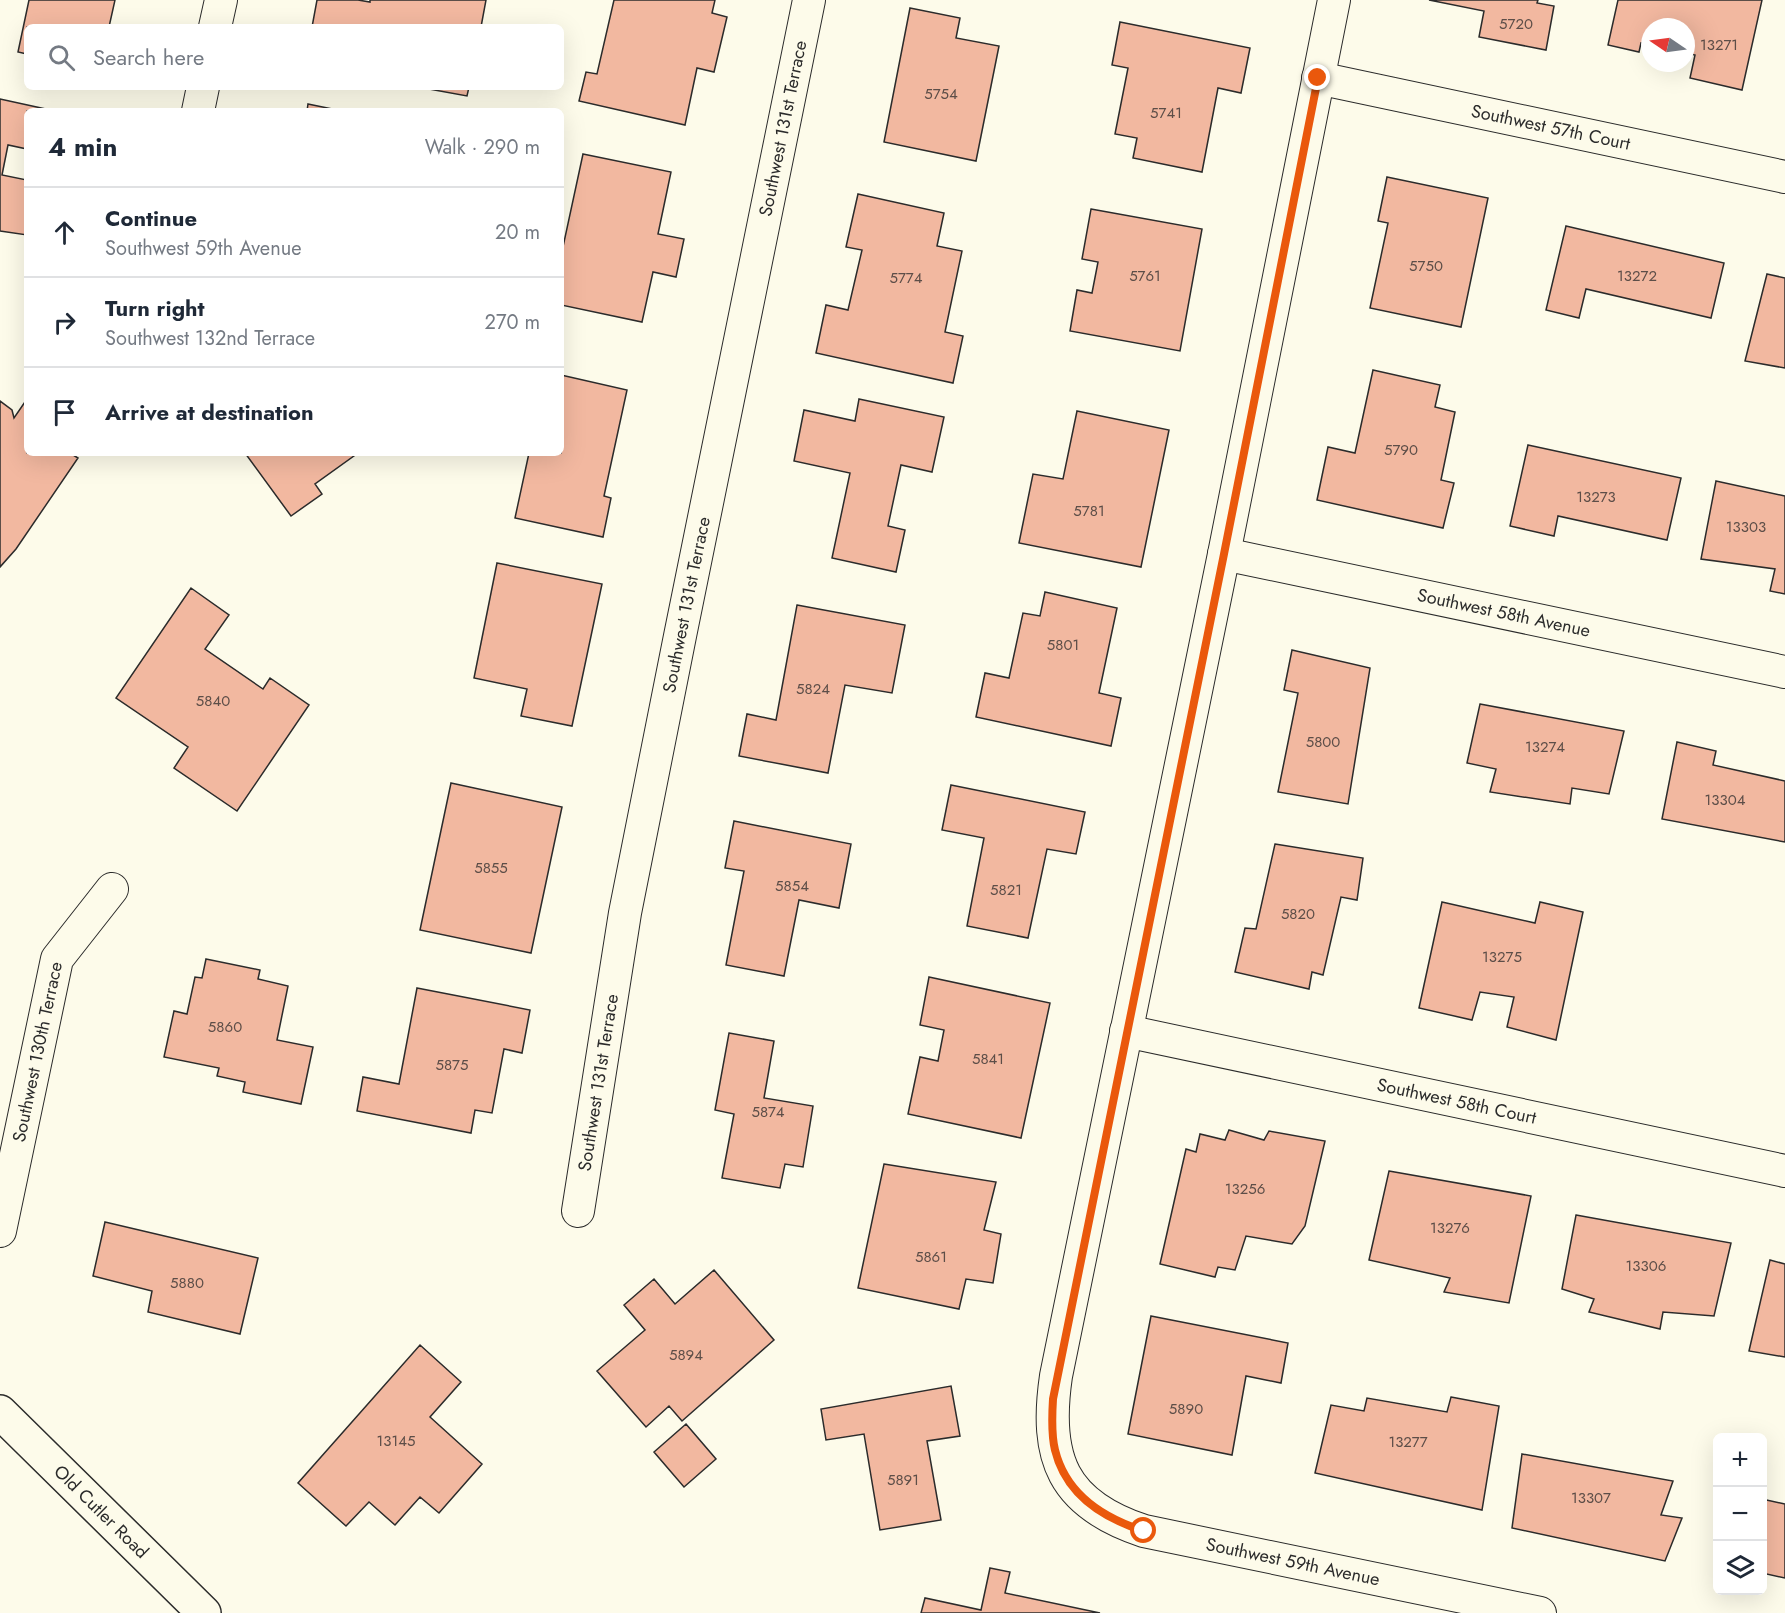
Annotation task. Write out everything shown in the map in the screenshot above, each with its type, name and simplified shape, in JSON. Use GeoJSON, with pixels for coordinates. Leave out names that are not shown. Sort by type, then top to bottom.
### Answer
{"type":"FeatureCollection","features":[{"type":"Feature","properties":{"kind":"main road","name":"Old Cutler Road"},"geometry":{"type":"LineString","coordinates":[[0,1412],[204,1613]]}},
{"type":"Feature","properties":{"kind":"street"},"geometry":{"type":"LineString","coordinates":[[216,24],[221,0]]}},
{"type":"Feature","properties":{"kind":"street","name":"Southwest 131st Terrace"},"geometry":{"type":"LineString","coordinates":[[578,1211],[625,913],[809,0]]}},
{"type":"Feature","properties":{"kind":"street"},"geometry":{"type":"LineString","coordinates":[[1126,1031],[1334,0]]}},
{"type":"Feature","properties":{"kind":"street","name":"Southwest 57th Court"},"geometry":{"type":"LineString","coordinates":[[1318,78],[1785,177]]}},
{"type":"Feature","properties":{"kind":"street"},"geometry":{"type":"LineString","coordinates":[[199,108],[202,90]]}},
{"type":"Feature","properties":{"kind":"street","name":"Southwest 58th Avenue"},"geometry":{"type":"LineString","coordinates":[[1224,554],[1785,672]]}},
{"type":"Feature","properties":{"kind":"street","name":"Southwest 130th Terrace"},"geometry":{"type":"LineString","coordinates":[[0,1231],[57,959],[112,889]]}},
{"type":"Feature","properties":{"kind":"street","name":"Southwest 58th Court"},"geometry":{"type":"LineString","coordinates":[[1126,1031],[1785,1171]]}},
{"type":"Feature","properties":{"kind":"street","name":"Southwest 59th Avenue"},"geometry":{"type":"LineString","coordinates":[[1126,1031],[1053,1399],[1054,1449],[1064,1475],[1076,1491],[1097,1510],[1123,1524],[1144,1531],[1540,1613]]}},
{"type":"Feature","properties":{"kind":"building"},"geometry":{"type":"Polygon","coordinates":[[[29,0],[115,0],[110,24],[24,24],[24,53],[18,52],[29,0]]]}},
{"type":"Feature","properties":{"kind":"building"},"geometry":{"type":"Polygon","coordinates":[[[317,0],[370,2],[370,0],[486,0],[482,24],[313,24],[317,0]]]}},
{"type":"Feature","properties":{"kind":"building"},"geometry":{"type":"Polygon","coordinates":[[[614,0],[715,0],[712,13],[727,17],[714,72],[697,68],[685,125],[579,101],[586,72],[597,74],[614,0]]]}},
{"type":"Feature","properties":{"kind":"building"},"geometry":{"type":"Polygon","coordinates":[[[1429,0],[1538,0],[1537,3],[1554,6],[1546,50],[1479,37],[1484,11],[1429,0]]]}},
{"type":"Feature","properties":{"kind":"building"},"geometry":{"type":"Polygon","coordinates":[[[1618,0],[1762,0],[1742,90],[1690,78],[1691,72],[1695,72],[1695,18],[1641,18],[1639,52],[1608,45],[1618,0]]]}},
{"type":"Feature","properties":{"kind":"building"},"geometry":{"type":"Polygon","coordinates":[[[910,8],[960,18],[956,38],[999,46],[976,161],[884,142],[910,8]]]}},
{"type":"Feature","properties":{"kind":"building"},"geometry":{"type":"Polygon","coordinates":[[[1120,22],[1250,48],[1241,93],[1218,88],[1202,172],[1133,158],[1137,138],[1115,134],[1128,68],[1112,65],[1120,22]]]}},
{"type":"Feature","properties":{"kind":"building"},"geometry":{"type":"Polygon","coordinates":[[[434,90],[468,90],[467,96],[434,90]]]}},
{"type":"Feature","properties":{"kind":"building"},"geometry":{"type":"Polygon","coordinates":[[[0,99],[41,108],[24,108],[24,148],[8,145],[2,175],[24,179],[24,235],[0,231],[0,99]]]}},
{"type":"Feature","properties":{"kind":"building"},"geometry":{"type":"Polygon","coordinates":[[[308,104],[327,108],[307,108],[308,104]]]}},
{"type":"Feature","properties":{"kind":"building"},"geometry":{"type":"Polygon","coordinates":[[[583,154],[671,172],[658,234],[684,239],[676,277],[653,272],[642,322],[564,306],[564,242],[583,154]]]}},
{"type":"Feature","properties":{"kind":"building"},"geometry":{"type":"Polygon","coordinates":[[[1387,177],[1488,198],[1461,327],[1370,308],[1388,223],[1378,221],[1387,177]]]}},
{"type":"Feature","properties":{"kind":"building"},"geometry":{"type":"Polygon","coordinates":[[[858,194],[944,213],[937,246],[962,251],[945,332],[963,336],[953,383],[816,353],[826,305],[848,310],[862,250],[846,247],[858,194]]]}},
{"type":"Feature","properties":{"kind":"building"},"geometry":{"type":"Polygon","coordinates":[[[1091,209],[1202,229],[1180,351],[1070,331],[1077,290],[1092,293],[1098,262],[1082,259],[1091,209]]]}},
{"type":"Feature","properties":{"kind":"building"},"geometry":{"type":"Polygon","coordinates":[[[1566,226],[1724,263],[1711,318],[1586,289],[1579,318],[1546,310],[1566,226]]]}},
{"type":"Feature","properties":{"kind":"building"},"geometry":{"type":"Polygon","coordinates":[[[1767,274],[1785,278],[1785,368],[1745,361],[1767,274]]]}},
{"type":"Feature","properties":{"kind":"building"},"geometry":{"type":"Polygon","coordinates":[[[1373,370],[1440,385],[1435,407],[1455,412],[1441,480],[1454,483],[1443,528],[1317,500],[1328,447],[1355,453],[1373,370]]]}},
{"type":"Feature","properties":{"kind":"building"},"geometry":{"type":"Polygon","coordinates":[[[564,376],[627,390],[604,496],[611,498],[603,537],[515,518],[528,456],[564,456],[564,376]]]}},
{"type":"Feature","properties":{"kind":"building"},"geometry":{"type":"Polygon","coordinates":[[[859,399],[944,417],[932,472],[901,465],[888,526],[905,530],[896,572],[832,558],[850,473],[794,461],[804,410],[855,421],[859,399]]]}},
{"type":"Feature","properties":{"kind":"building"},"geometry":{"type":"Polygon","coordinates":[[[0,401],[12,410],[14,418],[24,403],[24,456],[75,456],[78,458],[16,549],[0,567],[0,401]]]}},
{"type":"Feature","properties":{"kind":"building"},"geometry":{"type":"Polygon","coordinates":[[[1077,411],[1169,430],[1141,567],[1019,543],[1033,474],[1063,479],[1077,411]]]}},
{"type":"Feature","properties":{"kind":"building"},"geometry":{"type":"Polygon","coordinates":[[[1528,445],[1681,478],[1667,540],[1558,516],[1554,536],[1510,526],[1528,445]]]}},
{"type":"Feature","properties":{"kind":"building"},"geometry":{"type":"Polygon","coordinates":[[[247,456],[354,456],[315,484],[322,494],[291,516],[247,456]]]}},
{"type":"Feature","properties":{"kind":"building"},"geometry":{"type":"Polygon","coordinates":[[[1716,481],[1785,496],[1785,594],[1770,591],[1775,569],[1701,559],[1716,481]]]}},
{"type":"Feature","properties":{"kind":"building"},"geometry":{"type":"Polygon","coordinates":[[[497,563],[602,584],[572,726],[521,716],[527,689],[474,678],[497,563]]]}},
{"type":"Feature","properties":{"kind":"building"},"geometry":{"type":"Polygon","coordinates":[[[191,588],[229,615],[205,649],[263,689],[270,678],[309,705],[237,811],[174,768],[188,747],[116,698],[191,588]]]}},
{"type":"Feature","properties":{"kind":"building"},"geometry":{"type":"Polygon","coordinates":[[[1045,592],[1117,608],[1099,693],[1121,698],[1111,746],[976,717],[985,673],[1009,678],[1023,613],[1040,616],[1045,592]]]}},
{"type":"Feature","properties":{"kind":"building"},"geometry":{"type":"Polygon","coordinates":[[[797,605],[905,625],[892,693],[845,685],[828,773],[739,756],[747,714],[776,720],[797,605]]]}},
{"type":"Feature","properties":{"kind":"building"},"geometry":{"type":"Polygon","coordinates":[[[1292,650],[1370,668],[1348,804],[1278,792],[1298,693],[1284,690],[1292,650]]]}},
{"type":"Feature","properties":{"kind":"building"},"geometry":{"type":"Polygon","coordinates":[[[1480,704],[1624,731],[1609,794],[1572,788],[1570,804],[1490,792],[1496,769],[1467,763],[1480,704]]]}},
{"type":"Feature","properties":{"kind":"building"},"geometry":{"type":"Polygon","coordinates":[[[1677,742],[1716,751],[1713,765],[1785,781],[1785,842],[1662,819],[1677,742]]]}},
{"type":"Feature","properties":{"kind":"building"},"geometry":{"type":"Polygon","coordinates":[[[451,783],[562,807],[531,953],[420,930],[451,783]]]}},
{"type":"Feature","properties":{"kind":"building"},"geometry":{"type":"Polygon","coordinates":[[[951,785],[1085,812],[1076,854],[1047,849],[1028,938],[967,926],[984,838],[942,830],[951,785]]]}},
{"type":"Feature","properties":{"kind":"building"},"geometry":{"type":"Polygon","coordinates":[[[734,821],[851,844],[839,908],[799,900],[784,976],[726,965],[744,871],[725,868],[734,821]]]}},
{"type":"Feature","properties":{"kind":"building"},"geometry":{"type":"Polygon","coordinates":[[[1275,844],[1363,858],[1357,900],[1341,897],[1323,975],[1312,972],[1309,989],[1235,972],[1245,928],[1256,929],[1275,844]]]}},
{"type":"Feature","properties":{"kind":"building"},"geometry":{"type":"Polygon","coordinates":[[[1442,902],[1535,923],[1540,902],[1583,912],[1556,1040],[1507,1027],[1514,997],[1480,992],[1472,1020],[1419,1008],[1442,902]]]}},
{"type":"Feature","properties":{"kind":"building"},"geometry":{"type":"Polygon","coordinates":[[[206,959],[260,970],[258,979],[288,986],[277,1040],[313,1047],[301,1104],[243,1092],[245,1082],[217,1076],[219,1068],[164,1057],[174,1011],[187,1014],[195,977],[202,978],[206,959]]]}},
{"type":"Feature","properties":{"kind":"building"},"geometry":{"type":"Polygon","coordinates":[[[929,977],[1050,1003],[1021,1138],[908,1114],[920,1057],[938,1061],[944,1030],[920,1025],[929,977]]]}},
{"type":"Feature","properties":{"kind":"building"},"geometry":{"type":"Polygon","coordinates":[[[417,988],[530,1010],[522,1053],[504,1049],[492,1113],[475,1110],[471,1133],[357,1111],[363,1077],[399,1084],[417,988]]]}},
{"type":"Feature","properties":{"kind":"building"},"geometry":{"type":"Polygon","coordinates":[[[729,1033],[774,1041],[764,1098],[813,1106],[803,1167],[785,1164],[780,1188],[722,1178],[734,1114],[715,1110],[729,1033]]]}},
{"type":"Feature","properties":{"kind":"building"},"geometry":{"type":"Polygon","coordinates":[[[1229,1130],[1264,1140],[1269,1131],[1325,1141],[1305,1226],[1292,1244],[1246,1236],[1235,1270],[1218,1267],[1215,1277],[1160,1264],[1186,1149],[1196,1152],[1200,1134],[1225,1140],[1229,1130]]]}},
{"type":"Feature","properties":{"kind":"building"},"geometry":{"type":"Polygon","coordinates":[[[884,1164],[996,1182],[984,1230],[1001,1234],[993,1283],[966,1279],[959,1309],[858,1288],[884,1164]]]}},
{"type":"Feature","properties":{"kind":"building"},"geometry":{"type":"Polygon","coordinates":[[[1389,1171],[1531,1196],[1509,1303],[1444,1292],[1450,1278],[1369,1260],[1389,1171]]]}},
{"type":"Feature","properties":{"kind":"building"},"geometry":{"type":"Polygon","coordinates":[[[1576,1215],[1731,1243],[1714,1316],[1663,1312],[1660,1329],[1589,1312],[1594,1299],[1562,1289],[1576,1215]]]}},
{"type":"Feature","properties":{"kind":"building"},"geometry":{"type":"Polygon","coordinates":[[[105,1222],[258,1258],[240,1334],[148,1312],[152,1291],[93,1276],[105,1222]]]}},
{"type":"Feature","properties":{"kind":"building"},"geometry":{"type":"Polygon","coordinates":[[[1770,1260],[1785,1264],[1785,1357],[1749,1351],[1770,1260]]]}},
{"type":"Feature","properties":{"kind":"building"},"geometry":{"type":"Polygon","coordinates":[[[714,1270],[774,1340],[682,1421],[669,1406],[646,1427],[597,1371],[645,1330],[624,1305],[654,1279],[675,1304],[714,1270]]]}},
{"type":"Feature","properties":{"kind":"building"},"geometry":{"type":"Polygon","coordinates":[[[1151,1316],[1288,1343],[1281,1383],[1246,1376],[1232,1455],[1128,1434],[1151,1316]]]}},
{"type":"Feature","properties":{"kind":"building"},"geometry":{"type":"Polygon","coordinates":[[[420,1345],[461,1382],[430,1417],[482,1464],[439,1513],[420,1497],[395,1525],[369,1502],[346,1526],[298,1483],[420,1345]]]}},
{"type":"Feature","properties":{"kind":"building"},"geometry":{"type":"Polygon","coordinates":[[[951,1386],[960,1436],[927,1441],[941,1520],[880,1530],[864,1434],[826,1440],[821,1409],[951,1386]]]}},
{"type":"Feature","properties":{"kind":"building"},"geometry":{"type":"Polygon","coordinates":[[[1451,1397],[1499,1406],[1482,1510],[1315,1473],[1331,1405],[1364,1411],[1367,1398],[1447,1412],[1451,1397]]]}},
{"type":"Feature","properties":{"kind":"building"},"geometry":{"type":"Polygon","coordinates":[[[686,1424],[716,1459],[684,1487],[654,1452],[686,1424]]]}},
{"type":"Feature","properties":{"kind":"building"},"geometry":{"type":"Polygon","coordinates":[[[1522,1454],[1673,1481],[1661,1515],[1682,1518],[1665,1561],[1512,1528],[1522,1454]]]}},
{"type":"Feature","properties":{"kind":"building"},"geometry":{"type":"Polygon","coordinates":[[[1767,1500],[1785,1504],[1785,1578],[1767,1574],[1767,1500]]]}},
{"type":"Feature","properties":{"kind":"building"},"geometry":{"type":"Polygon","coordinates":[[[990,1568],[1010,1572],[1005,1593],[1100,1613],[921,1613],[925,1598],[981,1610],[990,1568]]]}},
{"type":"Feature","properties":{"kind":"route"},"geometry":{"type":"LineString","coordinates":[[1144,1531],[1123,1524],[1097,1510],[1076,1491],[1064,1475],[1054,1449],[1053,1399],[1318,78]]}}]}
